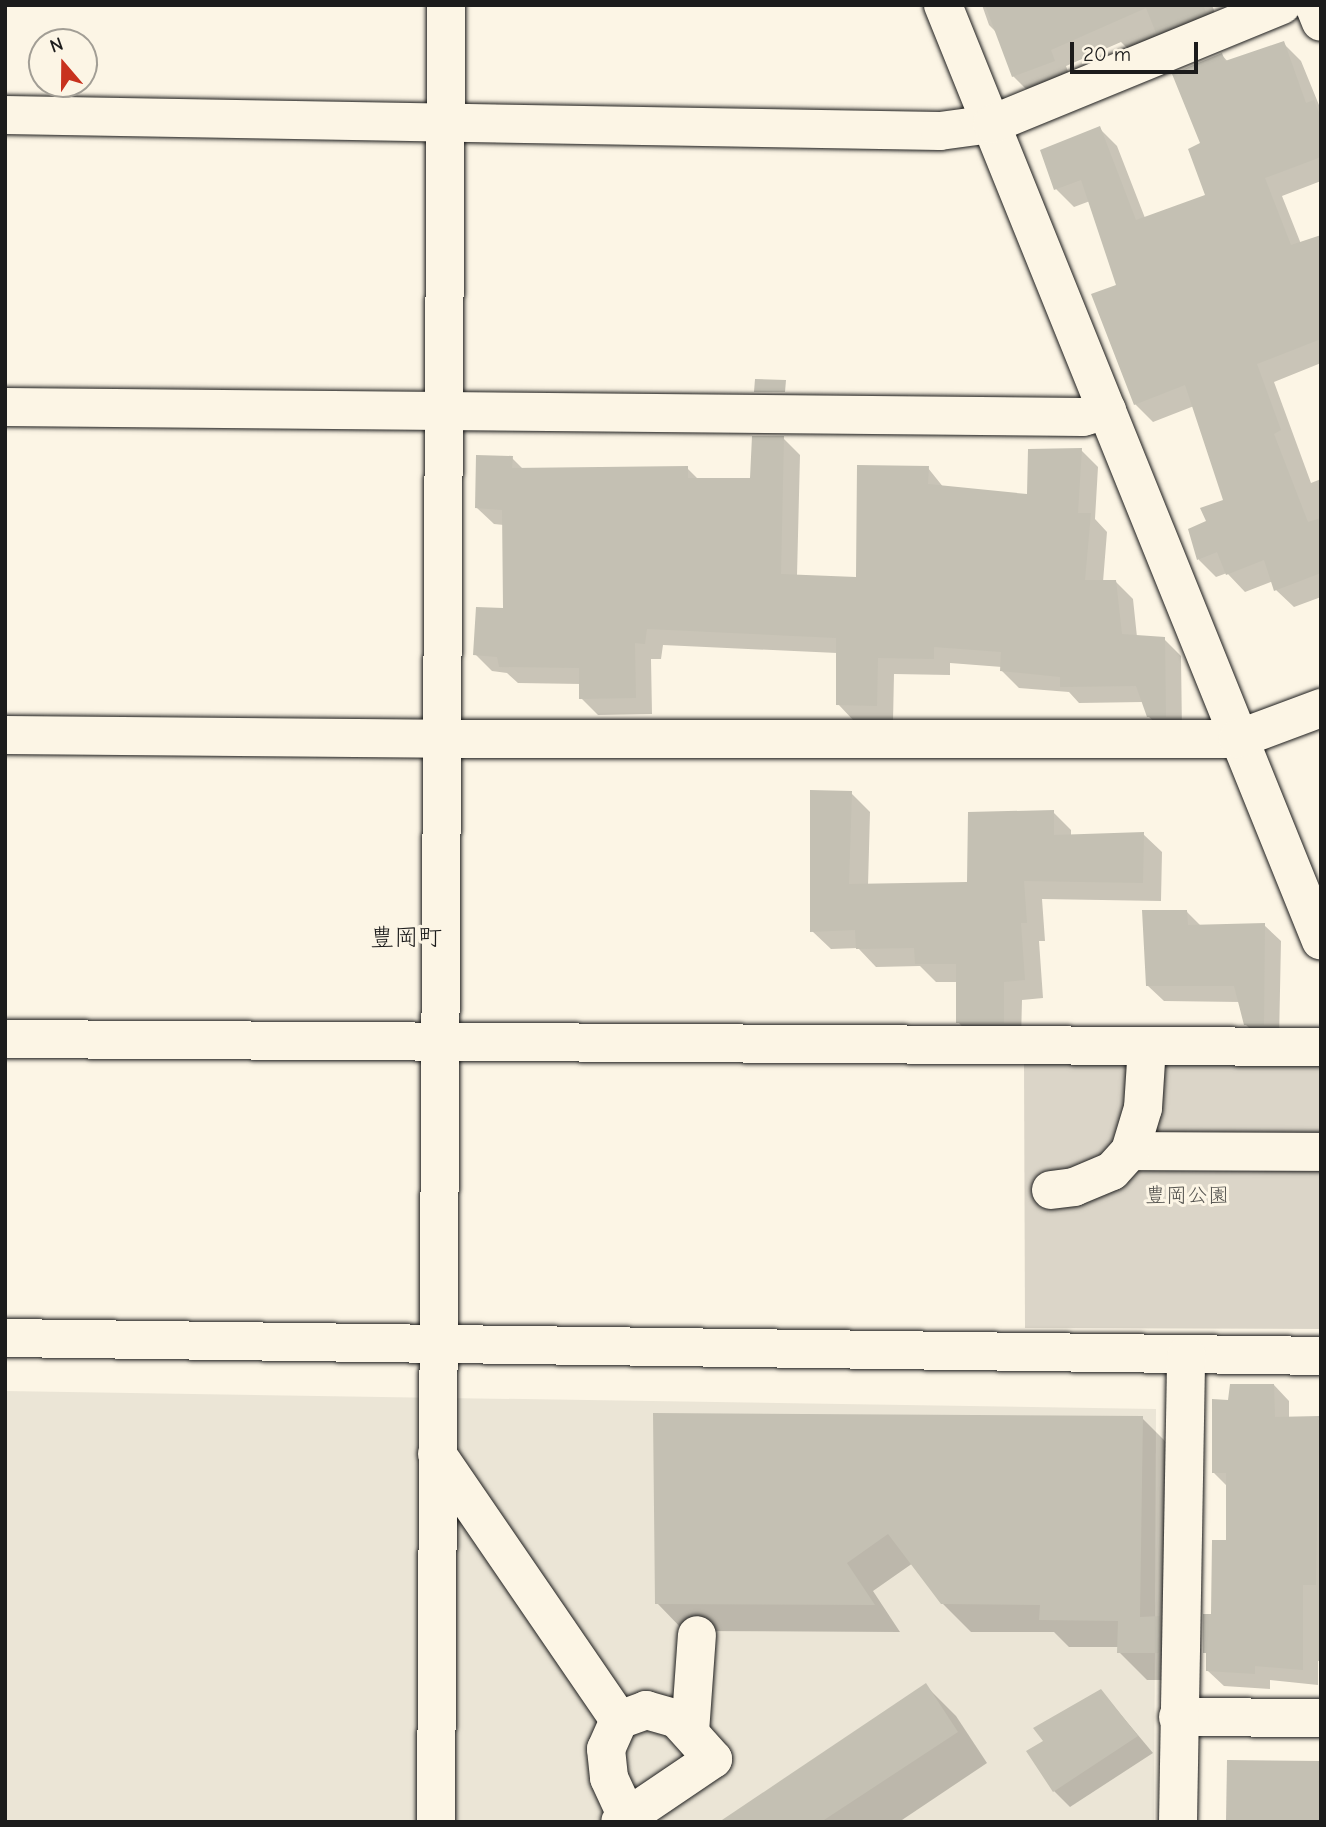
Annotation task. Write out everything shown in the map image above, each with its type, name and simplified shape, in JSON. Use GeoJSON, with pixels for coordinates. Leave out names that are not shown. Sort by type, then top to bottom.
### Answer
{"type":"FeatureCollection","features":[{"type":"Feature","properties":{"kind":"street"},"geometry":{"type":"LineString","coordinates":[[436,1822],[438,1041],[443,739],[446,5]]}},
{"type":"Feature","properties":{"kind":"street"},"geometry":{"type":"LineString","coordinates":[[943,5],[1321,941]]}},
{"type":"Feature","properties":{"kind":"street"},"geometry":{"type":"LineString","coordinates":[[5,116],[940,131],[992,124],[1282,5]]}},
{"type":"Feature","properties":{"kind":"street"},"geometry":{"type":"LineString","coordinates":[[1314,5],[1321,22]]}},
{"type":"Feature","properties":{"kind":"street"},"geometry":{"type":"LineString","coordinates":[[5,407],[1083,417],[1107,410]]}},
{"type":"Feature","properties":{"kind":"street"},"geometry":{"type":"LineString","coordinates":[[5,735],[443,739],[1238,739],[1321,708]]}},
{"type":"Feature","properties":{"kind":"street"},"geometry":{"type":"LineString","coordinates":[[5,1038],[1321,1047]]}},
{"type":"Feature","properties":{"kind":"street"},"geometry":{"type":"LineString","coordinates":[[1051,1190],[1074,1187],[1112,1171],[1130,1151],[1143,1108],[1147,1046]]}},
{"type":"Feature","properties":{"kind":"street"},"geometry":{"type":"LineString","coordinates":[[1130,1151],[1321,1152]]}},
{"type":"Feature","properties":{"kind":"street"},"geometry":{"type":"LineString","coordinates":[[5,1338],[1321,1356]]}},
{"type":"Feature","properties":{"kind":"street"},"geometry":{"type":"LineString","coordinates":[[1178,1822],[1186,1354]]}},
{"type":"Feature","properties":{"kind":"street"},"geometry":{"type":"LineString","coordinates":[[437,1454],[619,1720]]}},
{"type":"Feature","properties":{"kind":"street"},"geometry":{"type":"LineString","coordinates":[[690,1732],[697,1635]]}},
{"type":"Feature","properties":{"kind":"street"},"geometry":{"type":"LineString","coordinates":[[646,1710],[677,1719],[713,1759],[624,1819],[609,1779],[606,1749],[619,1720],[646,1710]]}},
{"type":"Feature","properties":{"kind":"street"},"geometry":{"type":"LineString","coordinates":[[1178,1717],[1321,1718]]}},
{"type":"Feature","properties":{"kind":"shaded area"},"geometry":{"type":"Polygon","coordinates":[[[5,1391],[1156,1409],[1154,1822],[5,1822],[5,1391]]]}},
{"type":"Feature","properties":{"kind":"green space","name":"豊岡公園"},"geometry":{"type":"Polygon","coordinates":[[[1321,1060],[1321,1329],[1025,1328],[1024,1063],[1321,1060]]]}},
{"type":"Feature","properties":{"kind":"building"},"geometry":{"type":"Polygon","coordinates":[[[985,5],[1203,5],[1206,12],[1156,33],[1146,8],[1051,50],[1055,61],[1012,77],[985,5]]]}},
{"type":"Feature","properties":{"kind":"building"},"geometry":{"type":"Polygon","coordinates":[[[1284,41],[1306,103],[1314,100],[1321,118],[1321,157],[1265,178],[1291,245],[1321,235],[1321,339],[1257,364],[1281,430],[1274,434],[1308,522],[1321,518],[1321,573],[1274,591],[1264,560],[1226,575],[1217,552],[1197,560],[1188,529],[1206,521],[1200,508],[1223,500],[1185,385],[1134,405],[1091,294],[1116,285],[1081,180],[1054,190],[1040,150],[1100,126],[1136,220],[1205,195],[1188,149],[1200,143],[1172,74],[1222,53],[1225,61],[1284,41]]]}},
{"type":"Feature","properties":{"kind":"building"},"geometry":{"type":"Polygon","coordinates":[[[755,379],[786,380],[785,392],[754,392],[755,379]]]}},
{"type":"Feature","properties":{"kind":"building"},"geometry":{"type":"Polygon","coordinates":[[[752,436],[784,436],[781,574],[856,577],[857,465],[929,466],[928,484],[1027,494],[1028,449],[1082,448],[1078,513],[1091,513],[1085,580],[1116,580],[1122,634],[1165,637],[1166,717],[1147,717],[1136,686],[1060,687],[1060,677],[1000,671],[1001,652],[934,647],[934,659],[878,658],[877,706],[836,705],[836,638],[647,629],[645,644],[635,643],[636,698],[579,699],[579,668],[499,667],[497,657],[473,655],[476,607],[503,608],[502,510],[475,508],[476,455],[513,456],[512,468],[688,466],[688,478],[750,478],[752,436]]]}},
{"type":"Feature","properties":{"kind":"building"},"geometry":{"type":"Polygon","coordinates":[[[810,790],[852,791],[849,884],[967,882],[968,812],[1054,810],[1054,835],[1144,832],[1143,883],[1024,881],[1027,923],[1021,923],[1025,980],[1004,982],[1004,1023],[956,1023],[956,964],[915,964],[914,948],[856,949],[855,930],[810,932],[810,790]]]}},
{"type":"Feature","properties":{"kind":"building"},"geometry":{"type":"Polygon","coordinates":[[[1142,910],[1187,910],[1188,925],[1265,923],[1264,1025],[1244,1025],[1234,986],[1146,986],[1142,910]]]}},
{"type":"Feature","properties":{"kind":"building"},"geometry":{"type":"Polygon","coordinates":[[[1230,1384],[1274,1384],[1275,1417],[1319,1416],[1316,1585],[1303,1585],[1303,1670],[1255,1666],[1255,1674],[1206,1671],[1203,1614],[1211,1614],[1212,1540],[1226,1540],[1226,1473],[1212,1473],[1212,1399],[1228,1400],[1230,1384]]]}},
{"type":"Feature","properties":{"kind":"building"},"geometry":{"type":"Polygon","coordinates":[[[653,1413],[1143,1416],[1140,1617],[1160,1616],[1159,1653],[1117,1653],[1118,1621],[1039,1620],[1040,1605],[941,1604],[888,1534],[847,1563],[875,1605],[655,1604],[653,1413]]]}},
{"type":"Feature","properties":{"kind":"building"},"geometry":{"type":"Polygon","coordinates":[[[926,1683],[958,1732],[821,1822],[719,1822],[926,1683]]]}},
{"type":"Feature","properties":{"kind":"building"},"geometry":{"type":"Polygon","coordinates":[[[1101,1689],[1138,1736],[1053,1792],[1026,1751],[1043,1741],[1033,1728],[1101,1689]]]}},
{"type":"Feature","properties":{"kind":"building"},"geometry":{"type":"Polygon","coordinates":[[[1227,1760],[1321,1761],[1321,1822],[1226,1822],[1227,1760]]]}},
{"type":"Feature","properties":{"kind":"district","name":"豊岡町"},"geometry":{"type":"Point","coordinates":[406,938]}}]}
